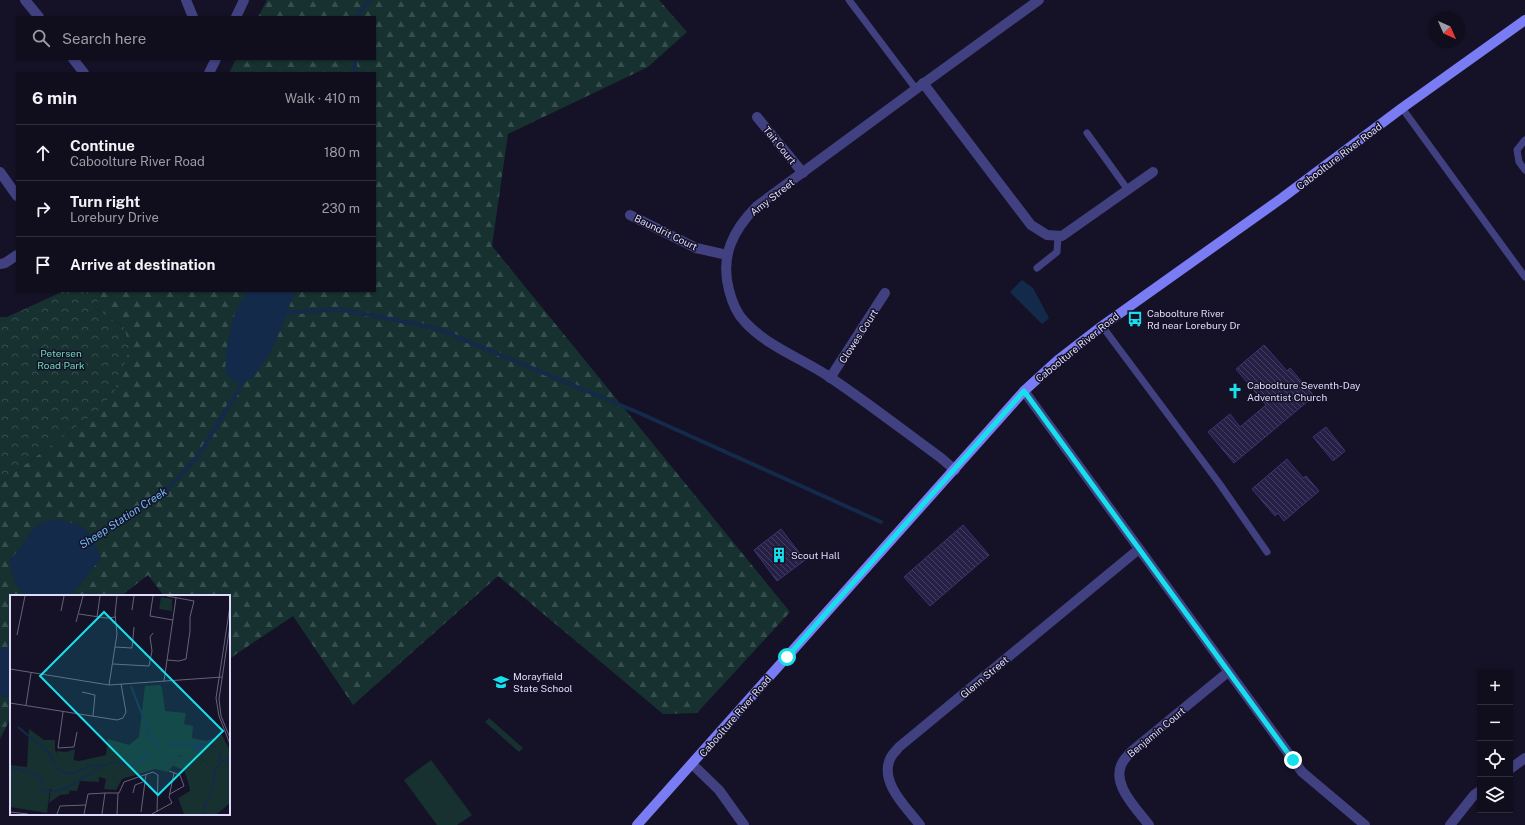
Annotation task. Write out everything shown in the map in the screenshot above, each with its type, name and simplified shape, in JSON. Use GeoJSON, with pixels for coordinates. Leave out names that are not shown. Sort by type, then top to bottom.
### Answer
{"type":"FeatureCollection","features":[{"type":"Feature","properties":{"kind":"main road","name":"Caboolture River Road"},"geometry":{"type":"LineString","coordinates":[[637,825],[1024,391],[1058,360],[1102,326],[1282,198],[1402,108],[1525,20]]}},
{"type":"Feature","properties":{"kind":"street"},"geometry":{"type":"LineString","coordinates":[[25,0],[37,16]]}},
{"type":"Feature","properties":{"kind":"street"},"geometry":{"type":"LineString","coordinates":[[186,0],[193,16]]}},
{"type":"Feature","properties":{"kind":"street"},"geometry":{"type":"LineString","coordinates":[[236,16],[244,0]]}},
{"type":"Feature","properties":{"kind":"street","name":"Amy Street"},"geometry":{"type":"LineString","coordinates":[[955,470],[941,458],[830,378],[764,338],[744,322],[732,305],[725,268],[727,255],[735,235],[746,217],[757,206],[1039,0]]}},
{"type":"Feature","properties":{"kind":"street"},"geometry":{"type":"LineString","coordinates":[[74,60],[83,72]]}},
{"type":"Feature","properties":{"kind":"street"},"geometry":{"type":"LineString","coordinates":[[210,72],[216,60]]}},
{"type":"Feature","properties":{"kind":"street"},"geometry":{"type":"LineString","coordinates":[[920,86],[1030,225],[1047,235],[1062,236],[1153,172]]}},
{"type":"Feature","properties":{"kind":"street","name":"Tait Court"},"geometry":{"type":"LineString","coordinates":[[757,117],[803,173]]}},
{"type":"Feature","properties":{"kind":"street"},"geometry":{"type":"LineString","coordinates":[[0,172],[16,195]]}},
{"type":"Feature","properties":{"kind":"street","name":"Baundrit Court"},"geometry":{"type":"LineString","coordinates":[[630,214],[696,248],[727,255]]}},
{"type":"Feature","properties":{"kind":"street"},"geometry":{"type":"LineString","coordinates":[[0,264],[5,263],[16,256]]}},
{"type":"Feature","properties":{"kind":"street","name":"Clowes Court"},"geometry":{"type":"LineString","coordinates":[[830,378],[886,293]]}},
{"type":"Feature","properties":{"kind":"street"},"geometry":{"type":"LineString","coordinates":[[1024,391],[1302,772],[1365,825]]}},
{"type":"Feature","properties":{"kind":"street","name":"Glenn Street"},"geometry":{"type":"LineString","coordinates":[[920,825],[892,788],[888,767],[892,757],[905,742],[1139,549]]}},
{"type":"Feature","properties":{"kind":"street","name":"Benjamin Court"},"geometry":{"type":"LineString","coordinates":[[1149,825],[1127,796],[1121,784],[1120,772],[1123,760],[1133,750],[1228,672]]}},
{"type":"Feature","properties":{"kind":"street"},"geometry":{"type":"LineString","coordinates":[[1513,767],[1525,758]]}},
{"type":"Feature","properties":{"kind":"street"},"geometry":{"type":"LineString","coordinates":[[692,764],[719,790],[744,825]]}},
{"type":"Feature","properties":{"kind":"street"},"geometry":{"type":"LineString","coordinates":[[1450,825],[1477,793]]}},
{"type":"Feature","properties":{"kind":"lane"},"geometry":{"type":"LineString","coordinates":[[849,0],[920,86]]}},
{"type":"Feature","properties":{"kind":"lane"},"geometry":{"type":"LineString","coordinates":[[1402,108],[1525,277]]}},
{"type":"Feature","properties":{"kind":"lane"},"geometry":{"type":"LineString","coordinates":[[1087,133],[1128,190]]}},
{"type":"Feature","properties":{"kind":"lane"},"geometry":{"type":"LineString","coordinates":[[1525,140],[1517,150],[1519,162],[1525,170]]}},
{"type":"Feature","properties":{"kind":"lane"},"geometry":{"type":"LineString","coordinates":[[1037,268],[1057,252],[1058,236]]}},
{"type":"Feature","properties":{"kind":"lane"},"geometry":{"type":"LineString","coordinates":[[1102,326],[1219,483],[1268,552]]}},
{"type":"Feature","properties":{"kind":"green space"},"geometry":{"type":"Polygon","coordinates":[[[267,0],[659,0],[687,32],[648,67],[508,134],[492,246],[790,612],[697,713],[663,714],[498,576],[353,705],[293,616],[230,658],[230,595],[163,595],[148,575],[122,595],[10,595],[10,719],[0,739],[0,483],[99,410],[124,327],[95,308],[102,292],[376,292],[376,72],[230,72],[236,60],[376,60],[376,16],[259,16],[267,0]]]}},
{"type":"Feature","properties":{"kind":"green space","name":"Petersen Road Park"},"geometry":{"type":"Polygon","coordinates":[[[62,292],[102,292],[95,308],[124,327],[130,348],[115,390],[99,410],[0,483],[0,317],[7,317],[62,292]]]}},
{"type":"Feature","properties":{"kind":"green space"},"geometry":{"type":"Polygon","coordinates":[[[489,718],[523,748],[519,752],[485,722],[489,718]]]}},
{"type":"Feature","properties":{"kind":"green space"},"geometry":{"type":"Polygon","coordinates":[[[431,760],[472,815],[457,825],[437,825],[404,780],[431,760]]]}},
{"type":"Feature","properties":{"kind":"water"},"geometry":{"type":"Polygon","coordinates":[[[1022,280],[1033,288],[1049,318],[1042,324],[1010,292],[1022,280]]]}},
{"type":"Feature","properties":{"kind":"water"},"geometry":{"type":"Polygon","coordinates":[[[247,292],[295,292],[281,329],[267,358],[252,378],[241,383],[234,382],[225,371],[227,346],[235,312],[247,292]]]}},
{"type":"Feature","properties":{"kind":"water"},"geometry":{"type":"Polygon","coordinates":[[[55,519],[81,526],[90,534],[101,558],[70,595],[25,595],[19,589],[9,561],[35,528],[38,525],[55,519]]]}},
{"type":"Feature","properties":{"kind":"water"},"geometry":{"type":"Polygon","coordinates":[[[10,638],[10,693],[8,696],[2,697],[0,694],[0,647],[7,648],[10,638]]]}},
{"type":"Feature","properties":{"kind":"building"},"geometry":{"type":"Polygon","coordinates":[[[1264,345],[1287,371],[1290,368],[1314,396],[1234,463],[1208,432],[1230,414],[1240,427],[1266,405],[1236,369],[1264,345]]]}},
{"type":"Feature","properties":{"kind":"building"},"geometry":{"type":"Polygon","coordinates":[[[1326,427],[1345,451],[1333,461],[1313,437],[1326,427]]]}},
{"type":"Feature","properties":{"kind":"building"},"geometry":{"type":"Polygon","coordinates":[[[1287,459],[1303,478],[1306,476],[1319,491],[1284,521],[1278,513],[1275,516],[1252,489],[1287,459]]]}},
{"type":"Feature","properties":{"kind":"building"},"geometry":{"type":"Polygon","coordinates":[[[963,525],[989,555],[930,606],[904,577],[963,525]]]}},
{"type":"Feature","properties":{"kind":"building","name":"Scout Hall"},"geometry":{"type":"Polygon","coordinates":[[[781,529],[805,560],[777,581],[754,550],[781,529]]]}},
{"type":"Feature","properties":{"kind":"waterway","name":"Sheep Station Creek"},"geometry":{"type":"LineString","coordinates":[[358,16],[359,12],[370,0]]}},
{"type":"Feature","properties":{"kind":"waterway","name":"Sheep Station Creek"},"geometry":{"type":"LineString","coordinates":[[355,60],[355,72]]}},
{"type":"Feature","properties":{"kind":"waterway"},"geometry":{"type":"LineString","coordinates":[[284,313],[339,309],[436,328],[637,412],[881,522]]}},
{"type":"Feature","properties":{"kind":"waterway","name":"Sheep Station Creek"},"geometry":{"type":"LineString","coordinates":[[90,538],[163,494],[199,455],[239,389],[242,378]]}},
{"type":"Feature","properties":{"kind":"place","name":"Caboolture River Rd near Lorebury Dr"},"geometry":{"type":"Point","coordinates":[1135,319]}},
{"type":"Feature","properties":{"kind":"place","name":"Caboolture Seventh-Day Adventist Church"},"geometry":{"type":"Point","coordinates":[1235,391]}},
{"type":"Feature","properties":{"kind":"place","name":"Scout Hall"},"geometry":{"type":"Point","coordinates":[779,555]}},
{"type":"Feature","properties":{"kind":"place","name":"Morayfield State School"},"geometry":{"type":"Point","coordinates":[501,682]}},
{"type":"Feature","properties":{"kind":"route"},"geometry":{"type":"LineString","coordinates":[[787,657],[1024,391],[1293,760]]}}]}
